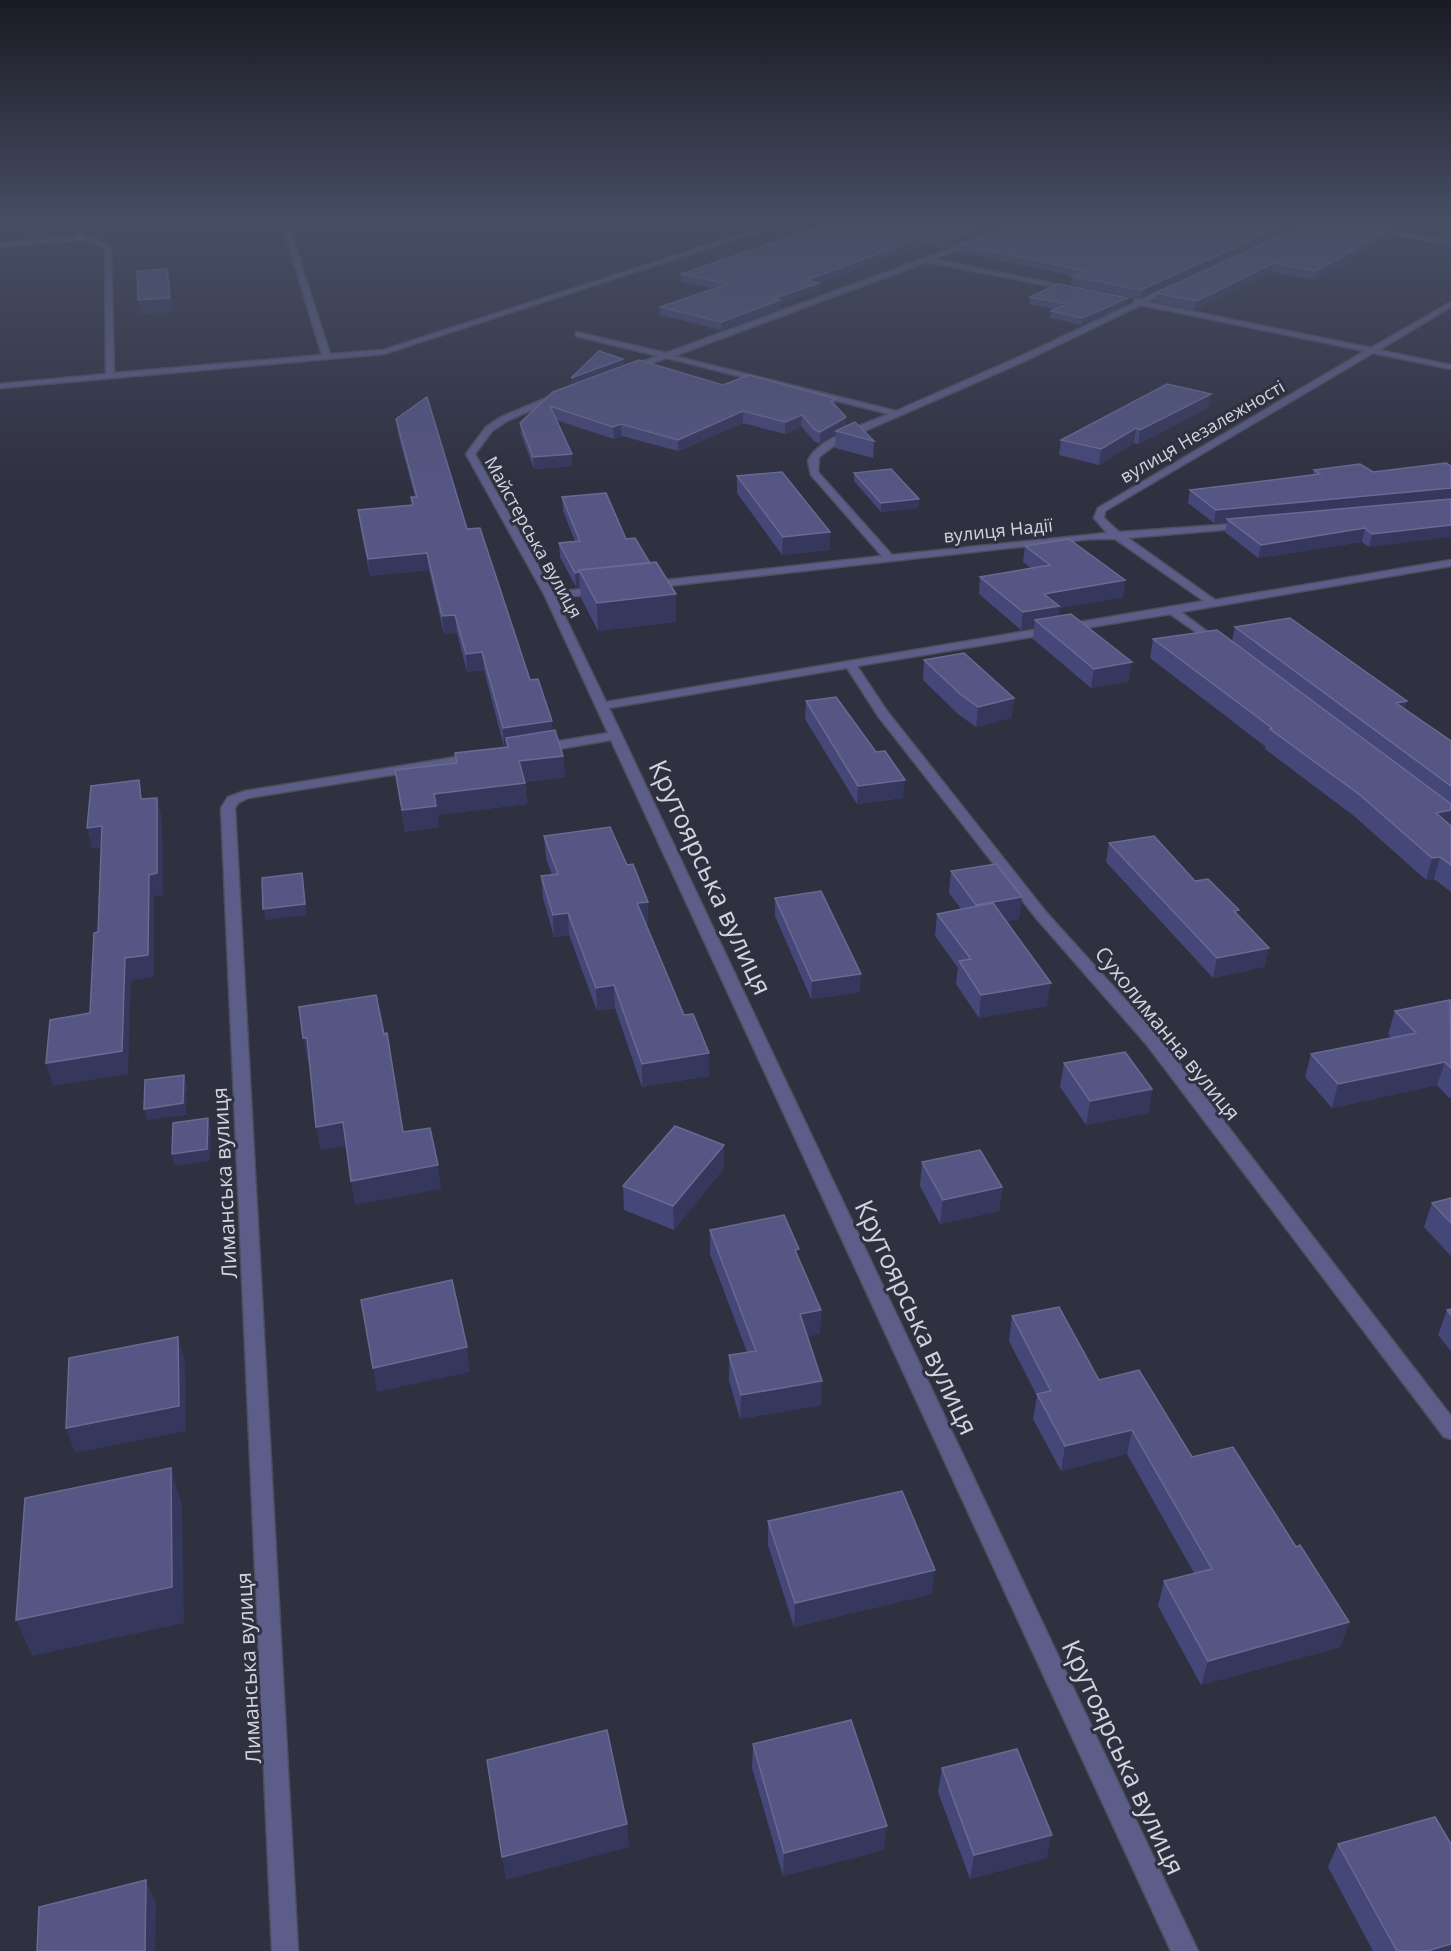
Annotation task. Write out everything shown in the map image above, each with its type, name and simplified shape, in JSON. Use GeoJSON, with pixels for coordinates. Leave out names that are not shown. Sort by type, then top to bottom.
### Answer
{"type":"FeatureCollection","features":[{"type":"Feature","properties":{"kind":"street"},"geometry":{"type":"LineString","coordinates":[[109,310],[110,376]]}},
{"type":"Feature","properties":{"kind":"street"},"geometry":{"type":"LineString","coordinates":[[312,310],[327,357]]}},
{"type":"Feature","properties":{"kind":"street"},"geometry":{"type":"LineString","coordinates":[[0,386],[384,352],[513,310]]}},
{"type":"Feature","properties":{"kind":"street"},"geometry":{"type":"LineString","coordinates":[[621,372],[790,310]]}},
{"type":"Feature","properties":{"kind":"street"},"geometry":{"type":"LineString","coordinates":[[889,558],[814,473],[811,465],[813,458],[825,446],[1022,359],[1123,310]]}},
{"type":"Feature","properties":{"kind":"street"},"geometry":{"type":"LineString","coordinates":[[1178,310],[1451,367]]}},
{"type":"Feature","properties":{"kind":"street","name":"вулиця Незалежності"},"geometry":{"type":"LineString","coordinates":[[1213,603],[1116,535],[1101,522],[1099,518],[1101,510],[1441,310]]}},
{"type":"Feature","properties":{"kind":"street"},"geometry":{"type":"LineString","coordinates":[[579,334],[899,414]]}},
{"type":"Feature","properties":{"kind":"street","name":"Майстерська вулиця"},"geometry":{"type":"LineString","coordinates":[[565,393],[504,419],[489,429],[470,454],[550,596],[602,706]]}},
{"type":"Feature","properties":{"kind":"street","name":"вулиця Надії"},"geometry":{"type":"LineString","coordinates":[[632,587],[1116,535],[1143,535],[1262,524]]}},
{"type":"Feature","properties":{"kind":"street"},"geometry":{"type":"LineString","coordinates":[[602,706],[1451,563]]}},
{"type":"Feature","properties":{"kind":"street"},"geometry":{"type":"LineString","coordinates":[[550,596],[609,589]]}},
{"type":"Feature","properties":{"kind":"street"},"geometry":{"type":"LineString","coordinates":[[1173,611],[1231,654]]}},
{"type":"Feature","properties":{"kind":"street","name":"Сухолиманна вулиця"},"geometry":{"type":"LineString","coordinates":[[850,664],[882,713],[1041,915],[1153,1041],[1451,1431]]}},
{"type":"Feature","properties":{"kind":"street","name":"Крутоярська вулиця"},"geometry":{"type":"LineString","coordinates":[[602,706],[1185,1951]]}},
{"type":"Feature","properties":{"kind":"street"},"geometry":{"type":"LineString","coordinates":[[521,751],[615,736]]}},
{"type":"Feature","properties":{"kind":"street","name":"Лиманська вулиця"},"geometry":{"type":"LineString","coordinates":[[285,1951],[228,808],[234,800],[245,795],[498,754]]}},
{"type":"Feature","properties":{"kind":"building"},"geometry":{"type":"Polygon","coordinates":[[[672,310],[753,310],[721,322],[672,310]]]}},
{"type":"Feature","properties":{"kind":"building"},"geometry":{"type":"Polygon","coordinates":[[[1053,310],[1100,310],[1082,318],[1051,311],[1053,310]]]}},
{"type":"Feature","properties":{"kind":"building"},"geometry":{"type":"Polygon","coordinates":[[[599,351],[623,359],[571,378],[599,351]]]}},
{"type":"Feature","properties":{"kind":"building"},"geometry":{"type":"Polygon","coordinates":[[[639,360],[723,385],[749,375],[836,399],[831,401],[846,417],[820,432],[815,430],[802,415],[785,422],[743,411],[678,440],[621,424],[613,427],[550,406],[572,454],[533,457],[520,423],[553,392],[639,360]]]}},
{"type":"Feature","properties":{"kind":"building"},"geometry":{"type":"Polygon","coordinates":[[[1167,384],[1211,394],[1140,430],[1136,428],[1101,449],[1061,440],[1167,384]]]}},
{"type":"Feature","properties":{"kind":"building"},"geometry":{"type":"Polygon","coordinates":[[[427,397],[467,529],[480,528],[530,680],[538,679],[552,721],[503,728],[482,652],[466,654],[455,615],[442,616],[427,553],[368,559],[358,510],[413,505],[411,497],[417,497],[396,419],[427,397]]]}},
{"type":"Feature","properties":{"kind":"building"},"geometry":{"type":"Polygon","coordinates":[[[855,422],[874,441],[836,431],[855,422]]]}},
{"type":"Feature","properties":{"kind":"building"},"geometry":{"type":"Polygon","coordinates":[[[1446,463],[1451,466],[1451,488],[1216,510],[1190,490],[1320,474],[1314,470],[1360,464],[1373,472],[1446,463]]]}},
{"type":"Feature","properties":{"kind":"building"},"geometry":{"type":"Polygon","coordinates":[[[891,469],[919,499],[881,503],[854,473],[891,469]]]}},
{"type":"Feature","properties":{"kind":"building"},"geometry":{"type":"Polygon","coordinates":[[[782,472],[830,532],[783,537],[737,476],[782,472]]]}},
{"type":"Feature","properties":{"kind":"building"},"geometry":{"type":"Polygon","coordinates":[[[606,493],[626,539],[635,538],[650,563],[579,570],[575,573],[559,543],[580,541],[562,497],[606,493]]]}},
{"type":"Feature","properties":{"kind":"building"},"geometry":{"type":"Polygon","coordinates":[[[1451,499],[1451,525],[1372,534],[1365,528],[1261,545],[1227,519],[1451,499]]]}},
{"type":"Feature","properties":{"kind":"building"},"geometry":{"type":"Polygon","coordinates":[[[1069,539],[1125,580],[1044,594],[1059,606],[1023,612],[980,577],[1050,565],[1025,546],[1069,539]]]}},
{"type":"Feature","properties":{"kind":"building"},"geometry":{"type":"Polygon","coordinates":[[[656,562],[676,594],[597,603],[579,570],[656,562]]]}},
{"type":"Feature","properties":{"kind":"building"},"geometry":{"type":"Polygon","coordinates":[[[1071,614],[1132,662],[1094,669],[1035,620],[1071,614]]]}},
{"type":"Feature","properties":{"kind":"building"},"geometry":{"type":"Polygon","coordinates":[[[1290,618],[1407,701],[1396,703],[1451,741],[1451,786],[1235,627],[1290,618]]]}},
{"type":"Feature","properties":{"kind":"building"},"geometry":{"type":"Polygon","coordinates":[[[1217,630],[1451,804],[1451,810],[1436,813],[1451,826],[1451,865],[1440,857],[1432,858],[1360,795],[1153,639],[1217,630]]]}},
{"type":"Feature","properties":{"kind":"building"},"geometry":{"type":"Polygon","coordinates":[[[964,653],[1014,698],[978,707],[960,694],[924,660],[964,653]]]}},
{"type":"Feature","properties":{"kind":"building"},"geometry":{"type":"Polygon","coordinates":[[[836,697],[876,752],[885,751],[905,780],[858,786],[806,701],[836,697]]]}},
{"type":"Feature","properties":{"kind":"building"},"geometry":{"type":"Polygon","coordinates":[[[555,730],[563,756],[519,761],[525,783],[434,794],[436,806],[402,810],[395,770],[457,763],[455,753],[508,747],[506,738],[555,730]]]}},
{"type":"Feature","properties":{"kind":"building"},"geometry":{"type":"Polygon","coordinates":[[[139,780],[141,799],[157,798],[157,873],[149,875],[148,955],[125,958],[122,1051],[46,1063],[50,1020],[90,1013],[94,933],[98,932],[102,826],[87,828],[91,786],[139,780]]]}},
{"type":"Feature","properties":{"kind":"building"},"geometry":{"type":"Polygon","coordinates":[[[610,827],[627,865],[633,864],[648,902],[637,903],[684,1015],[693,1014],[709,1053],[642,1064],[614,985],[596,988],[568,913],[553,915],[541,876],[558,874],[544,836],[610,827]]]}},
{"type":"Feature","properties":{"kind":"building"},"geometry":{"type":"Polygon","coordinates":[[[1154,836],[1195,881],[1208,879],[1239,910],[1234,911],[1269,948],[1217,958],[1109,843],[1154,836]]]}},
{"type":"Feature","properties":{"kind":"building"},"geometry":{"type":"Polygon","coordinates":[[[996,864],[1022,897],[976,905],[951,871],[996,864]]]}},
{"type":"Feature","properties":{"kind":"building"},"geometry":{"type":"Polygon","coordinates":[[[302,873],[305,904],[263,909],[262,878],[302,873]]]}},
{"type":"Feature","properties":{"kind":"building"},"geometry":{"type":"Polygon","coordinates":[[[821,891],[861,974],[812,981],[775,898],[821,891]]]}},
{"type":"Feature","properties":{"kind":"building"},"geometry":{"type":"Polygon","coordinates":[[[993,903],[1051,983],[981,995],[959,961],[971,959],[937,914],[993,903]]]}},
{"type":"Feature","properties":{"kind":"building"},"geometry":{"type":"Polygon","coordinates":[[[376,995],[384,1034],[387,1033],[403,1132],[430,1128],[438,1165],[351,1181],[343,1122],[316,1127],[307,1038],[303,1038],[299,1007],[376,995]]]}},
{"type":"Feature","properties":{"kind":"building"},"geometry":{"type":"Polygon","coordinates":[[[1450,1000],[1451,1068],[1445,1062],[1338,1084],[1311,1054],[1416,1033],[1395,1011],[1450,1000]]]}},
{"type":"Feature","properties":{"kind":"building"},"geometry":{"type":"Polygon","coordinates":[[[1125,1052],[1152,1089],[1090,1101],[1064,1063],[1125,1052]]]}},
{"type":"Feature","properties":{"kind":"building"},"geometry":{"type":"Polygon","coordinates":[[[184,1075],[183,1103],[144,1109],[145,1080],[184,1075]]]}},
{"type":"Feature","properties":{"kind":"building"},"geometry":{"type":"Polygon","coordinates":[[[208,1118],[207,1149],[172,1154],[173,1123],[208,1118]]]}},
{"type":"Feature","properties":{"kind":"building"},"geometry":{"type":"Polygon","coordinates":[[[675,1126],[724,1145],[673,1206],[623,1186],[675,1126]]]}},
{"type":"Feature","properties":{"kind":"building"},"geometry":{"type":"Polygon","coordinates":[[[980,1150],[1002,1187],[943,1200],[922,1162],[980,1150]]]}},
{"type":"Feature","properties":{"kind":"building"},"geometry":{"type":"Polygon","coordinates":[[[1451,1198],[1451,1223],[1432,1203],[1451,1198]]]}},
{"type":"Feature","properties":{"kind":"building"},"geometry":{"type":"Polygon","coordinates":[[[784,1215],[799,1249],[795,1250],[821,1310],[800,1314],[822,1381],[741,1395],[729,1355],[756,1351],[710,1230],[784,1215]]]}},
{"type":"Feature","properties":{"kind":"building"},"geometry":{"type":"Polygon","coordinates":[[[452,1280],[467,1347],[373,1368],[361,1300],[452,1280]]]}},
{"type":"Feature","properties":{"kind":"building"},"geometry":{"type":"Polygon","coordinates":[[[1059,1307],[1099,1380],[1139,1370],[1192,1457],[1233,1447],[1296,1547],[1300,1545],[1349,1622],[1208,1661],[1164,1581],[1212,1569],[1132,1430],[1065,1446],[1037,1394],[1051,1391],[1012,1316],[1059,1307]]]}},
{"type":"Feature","properties":{"kind":"building"},"geometry":{"type":"Polygon","coordinates":[[[178,1337],[179,1406],[66,1428],[69,1358],[178,1337]]]}},
{"type":"Feature","properties":{"kind":"building"},"geometry":{"type":"Polygon","coordinates":[[[171,1468],[172,1587],[16,1620],[25,1498],[171,1468]]]}},
{"type":"Feature","properties":{"kind":"building"},"geometry":{"type":"Polygon","coordinates":[[[902,1491],[935,1570],[795,1603],[768,1521],[902,1491]]]}},
{"type":"Feature","properties":{"kind":"building"},"geometry":{"type":"Polygon","coordinates":[[[851,1720],[887,1826],[784,1853],[753,1744],[851,1720]]]}},
{"type":"Feature","properties":{"kind":"building"},"geometry":{"type":"Polygon","coordinates":[[[607,1730],[627,1824],[502,1857],[487,1760],[607,1730]]]}},
{"type":"Feature","properties":{"kind":"building"},"geometry":{"type":"Polygon","coordinates":[[[1017,1749],[1052,1835],[974,1855],[942,1768],[1017,1749]]]}},
{"type":"Feature","properties":{"kind":"building"},"geometry":{"type":"Polygon","coordinates":[[[1435,1817],[1451,1844],[1451,1944],[1427,1951],[1397,1951],[1338,1844],[1435,1817]]]}},
{"type":"Feature","properties":{"kind":"building"},"geometry":{"type":"Polygon","coordinates":[[[146,1880],[145,1951],[37,1951],[39,1907],[146,1880]]]}}]}
